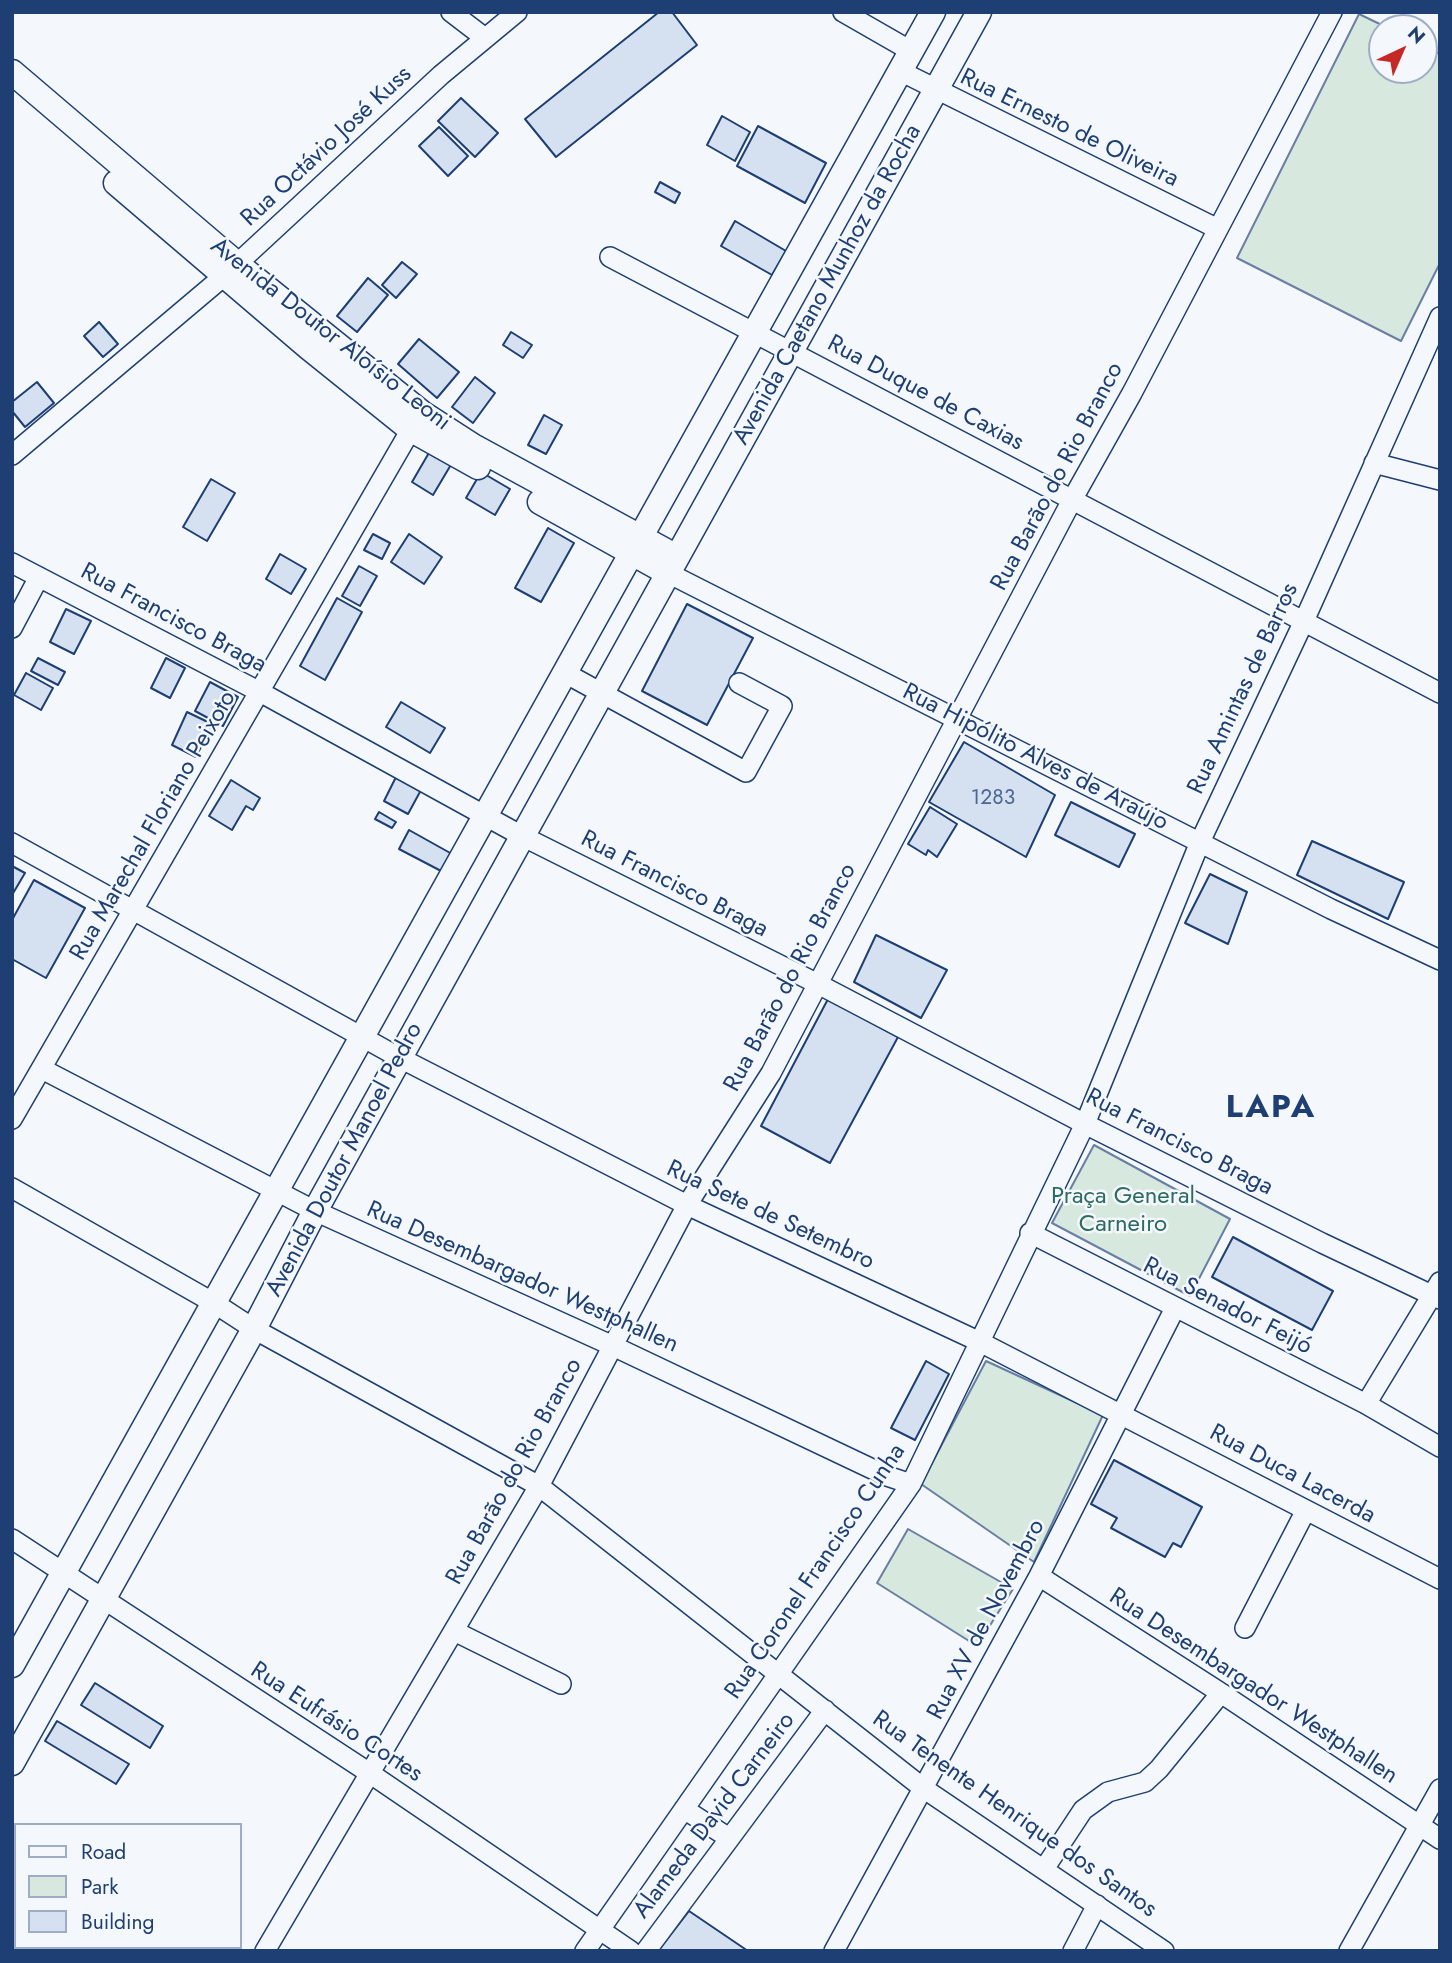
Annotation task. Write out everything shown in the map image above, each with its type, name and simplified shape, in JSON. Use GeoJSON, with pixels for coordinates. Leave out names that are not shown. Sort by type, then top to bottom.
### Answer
{"type":"FeatureCollection","features":[{"type":"Feature","properties":{"kind":"main road","name":"Avenida Caetano Munhoz da Rocha"},"geometry":{"type":"LineString","coordinates":[[636,545],[933,12]]}},
{"type":"Feature","properties":{"kind":"main road","name":"Avenida Caetano Munhoz da Rocha"},"geometry":{"type":"LineString","coordinates":[[673,565],[979,12]]}},
{"type":"Feature","properties":{"kind":"main road","name":"Avenida Doutor Aloísio Leoni"},"geometry":{"type":"LineString","coordinates":[[12,72],[231,270],[308,347],[416,421],[473,446],[673,565]]}},
{"type":"Feature","properties":{"kind":"main road","name":"Avenida Doutor Aloísio Leoni"},"geometry":{"type":"LineString","coordinates":[[12,94],[231,270]]}},
{"type":"Feature","properties":{"kind":"main road","name":"Avenida Doutor Manoel Pedro"},"geometry":{"type":"LineString","coordinates":[[12,1665],[636,545]]}},
{"type":"Feature","properties":{"kind":"main road","name":"Avenida Doutor Manoel Pedro"},"geometry":{"type":"LineString","coordinates":[[12,1763],[254,1329],[314,1211],[673,565]]}},
{"type":"Feature","properties":{"kind":"street"},"geometry":{"type":"LineString","coordinates":[[451,12],[485,38]]}},
{"type":"Feature","properties":{"kind":"street","name":"Rua Octávio José Kuss"},"geometry":{"type":"LineString","coordinates":[[12,454],[231,270],[441,75],[517,12]]}},
{"type":"Feature","properties":{"kind":"street","name":"Rua Ernesto de Oliveira"},"geometry":{"type":"LineString","coordinates":[[843,12],[905,61],[936,90],[1218,229]]}},
{"type":"Feature","properties":{"kind":"street","name":"Rua Barão do Rio Branco"},"geometry":{"type":"LineString","coordinates":[[265,1951],[539,1486],[687,1205],[771,1073],[1332,12]]}},
{"type":"Feature","properties":{"kind":"street","name":"Rua Duque de Caxias"},"geometry":{"type":"LineString","coordinates":[[610,257],[1440,693]]}},
{"type":"Feature","properties":{"kind":"street","name":"Rua Amintas de Barros"},"geometry":{"type":"LineString","coordinates":[[1085,1124],[1200,842],[1304,621],[1440,317]]}},
{"type":"Feature","properties":{"kind":"street","name":"Rua Marechal Floriano Peixoto"},"geometry":{"type":"LineString","coordinates":[[12,1119],[416,421]]}},
{"type":"Feature","properties":{"kind":"street"},"geometry":{"type":"LineString","coordinates":[[1374,463],[1440,480]]}},
{"type":"Feature","properties":{"kind":"street","name":"Rua Francisco Braga"},"geometry":{"type":"LineString","coordinates":[[12,563],[260,692],[522,836],[818,984],[1085,1124],[1322,1243],[1437,1292]]}},
{"type":"Feature","properties":{"kind":"street","name":"Rua Hipólito Alves de Araújo"},"geometry":{"type":"LineString","coordinates":[[673,565],[957,718],[1331,909],[1440,960]]}},
{"type":"Feature","properties":{"kind":"street"},"geometry":{"type":"LineString","coordinates":[[12,628],[39,577]]}},
{"type":"Feature","properties":{"kind":"street"},"geometry":{"type":"LineString","coordinates":[[565,673],[746,772],[782,706],[739,683]]}},
{"type":"Feature","properties":{"kind":"street","name":"Rua Sete de Setembro"},"geometry":{"type":"LineString","coordinates":[[12,843],[400,1058],[687,1205],[980,1342],[1122,1413]]}},
{"type":"Feature","properties":{"kind":"street","name":"Rua Desembargador Westphallen"},"geometry":{"type":"LineString","coordinates":[[42,1069],[314,1211],[613,1346],[875,1470],[911,1484]]}},
{"type":"Feature","properties":{"kind":"street","name":"Rua Coronel Francisco Cunha"},"geometry":{"type":"LineString","coordinates":[[585,1951],[911,1484],[1085,1124]]}},
{"type":"Feature","properties":{"kind":"street","name":"Rua Tenente Henrique dos Santos"},"geometry":{"type":"LineString","coordinates":[[12,1188],[214,1303],[254,1329],[539,1486],[923,1788],[1164,1951]]}},
{"type":"Feature","properties":{"kind":"street","name":"Rua Senador Feijó"},"geometry":{"type":"LineString","coordinates":[[1030,1233],[1366,1404],[1440,1447]]}},
{"type":"Feature","properties":{"kind":"street"},"geometry":{"type":"LineString","coordinates":[[1366,1404],[1437,1292]]}},
{"type":"Feature","properties":{"kind":"street","name":"Rua XV de Novembro"},"geometry":{"type":"LineString","coordinates":[[834,1951],[1039,1576],[1175,1308]]}},
{"type":"Feature","properties":{"kind":"street","name":"Rua Duca Lacerda"},"geometry":{"type":"LineString","coordinates":[[1122,1413],[1440,1579]]}},
{"type":"Feature","properties":{"kind":"street"},"geometry":{"type":"LineString","coordinates":[[1245,1628],[1306,1510]]}},
{"type":"Feature","properties":{"kind":"street","name":"Rua Eufrásio Cortes"},"geometry":{"type":"LineString","coordinates":[[12,1539],[371,1774],[631,1951]]}},
{"type":"Feature","properties":{"kind":"street","name":"Rua Desembargador Westphallen"},"geometry":{"type":"LineString","coordinates":[[1039,1576],[1440,1839]]}},
{"type":"Feature","properties":{"kind":"street"},"geometry":{"type":"LineString","coordinates":[[454,1631],[561,1684]]}},
{"type":"Feature","properties":{"kind":"street"},"geometry":{"type":"LineString","coordinates":[[1044,1869],[1083,1810],[1108,1792],[1144,1782],[1159,1769],[1221,1693]]}},
{"type":"Feature","properties":{"kind":"street","name":"Alameda David Carneiro"},"geometry":{"type":"LineString","coordinates":[[646,1951],[825,1710]]}},
{"type":"Feature","properties":{"kind":"street"},"geometry":{"type":"LineString","coordinates":[[1349,1951],[1440,1789]]}},
{"type":"Feature","properties":{"kind":"street"},"geometry":{"type":"LineString","coordinates":[[684,1810],[729,1838]]}},
{"type":"Feature","properties":{"kind":"street"},"geometry":{"type":"LineString","coordinates":[[1073,1951],[1097,1905]]}},
{"type":"Feature","properties":{"kind":"green space"},"geometry":{"type":"Polygon","coordinates":[[[1359,14],[1368,18],[1368,84],[1438,84],[1438,53],[1440,54],[1440,263],[1401,341],[1237,258],[1359,14]]]}},
{"type":"Feature","properties":{"kind":"green space","name":"Praça General Carneiro"},"geometry":{"type":"Polygon","coordinates":[[[1094,1145],[1230,1219],[1190,1296],[1052,1223],[1094,1145]]]}},
{"type":"Feature","properties":{"kind":"green space"},"geometry":{"type":"Polygon","coordinates":[[[986,1361],[1103,1415],[1034,1562],[921,1484],[986,1361]]]}},
{"type":"Feature","properties":{"kind":"green space"},"geometry":{"type":"Polygon","coordinates":[[[908,1529],[1013,1589],[977,1646],[877,1583],[908,1529]]]}},
{"type":"Feature","properties":{"kind":"building"},"geometry":{"type":"Polygon","coordinates":[[[659,12],[672,12],[697,45],[556,157],[525,119],[659,12]]]}},
{"type":"Feature","properties":{"kind":"building"},"geometry":{"type":"Polygon","coordinates":[[[461,98],[498,133],[475,157],[438,121],[461,98]]]}},
{"type":"Feature","properties":{"kind":"building"},"geometry":{"type":"Polygon","coordinates":[[[722,116],[750,132],[735,161],[707,145],[722,116]]]}},
{"type":"Feature","properties":{"kind":"building"},"geometry":{"type":"Polygon","coordinates":[[[758,126],[826,163],[805,203],[737,166],[758,126]]]}},
{"type":"Feature","properties":{"kind":"building"},"geometry":{"type":"Polygon","coordinates":[[[439,127],[468,156],[448,176],[419,146],[439,127]]]}},
{"type":"Feature","properties":{"kind":"building"},"geometry":{"type":"Polygon","coordinates":[[[660,182],[680,193],[675,203],[655,192],[660,182]]]}},
{"type":"Feature","properties":{"kind":"building"},"geometry":{"type":"Polygon","coordinates":[[[735,221],[786,251],[772,275],[721,246],[735,221]]]}},
{"type":"Feature","properties":{"kind":"building"},"geometry":{"type":"Polygon","coordinates":[[[402,262],[417,274],[396,298],[382,285],[402,262]]]}},
{"type":"Feature","properties":{"kind":"building"},"geometry":{"type":"Polygon","coordinates":[[[368,278],[388,295],[357,332],[337,316],[368,278]]]}},
{"type":"Feature","properties":{"kind":"building"},"geometry":{"type":"Polygon","coordinates":[[[99,322],[118,344],[103,357],[84,336],[99,322]]]}},
{"type":"Feature","properties":{"kind":"building"},"geometry":{"type":"Polygon","coordinates":[[[511,332],[532,345],[523,358],[503,345],[511,332]]]}},
{"type":"Feature","properties":{"kind":"building"},"geometry":{"type":"Polygon","coordinates":[[[419,339],[459,372],[437,398],[398,364],[419,339]]]}},
{"type":"Feature","properties":{"kind":"building"},"geometry":{"type":"Polygon","coordinates":[[[475,377],[495,393],[473,423],[452,407],[475,377]]]}},
{"type":"Feature","properties":{"kind":"building"},"geometry":{"type":"Polygon","coordinates":[[[37,382],[54,403],[25,427],[12,411],[12,402],[37,382]]]}},
{"type":"Feature","properties":{"kind":"building"},"geometry":{"type":"Polygon","coordinates":[[[544,415],[562,425],[546,454],[528,445],[544,415]]]}},
{"type":"Feature","properties":{"kind":"building"},"geometry":{"type":"Polygon","coordinates":[[[430,451],[452,463],[433,495],[412,482],[430,451]]]}},
{"type":"Feature","properties":{"kind":"building"},"geometry":{"type":"Polygon","coordinates":[[[481,472],[510,489],[495,515],[466,498],[481,472]]]}},
{"type":"Feature","properties":{"kind":"building"},"geometry":{"type":"Polygon","coordinates":[[[211,479],[235,493],[207,541],[183,527],[211,479]]]}},
{"type":"Feature","properties":{"kind":"building"},"geometry":{"type":"Polygon","coordinates":[[[548,528],[574,543],[541,602],[515,588],[548,528]]]}},
{"type":"Feature","properties":{"kind":"building"},"geometry":{"type":"Polygon","coordinates":[[[373,534],[390,543],[382,559],[364,550],[373,534]]]}},
{"type":"Feature","properties":{"kind":"building"},"geometry":{"type":"Polygon","coordinates":[[[409,534],[442,557],[424,584],[391,562],[409,534]]]}},
{"type":"Feature","properties":{"kind":"building"},"geometry":{"type":"Polygon","coordinates":[[[280,554],[306,569],[291,594],[266,579],[280,554]]]}},
{"type":"Feature","properties":{"kind":"building"},"geometry":{"type":"Polygon","coordinates":[[[359,566],[377,576],[360,606],[342,596],[359,566]]]}},
{"type":"Feature","properties":{"kind":"building"},"geometry":{"type":"Polygon","coordinates":[[[337,598],[362,612],[325,680],[300,666],[337,598]]]}},
{"type":"Feature","properties":{"kind":"building"},"geometry":{"type":"Polygon","coordinates":[[[687,604],[753,638],[707,725],[642,691],[687,604]]]}},
{"type":"Feature","properties":{"kind":"building"},"geometry":{"type":"Polygon","coordinates":[[[66,609],[91,621],[74,654],[50,642],[66,609]]]}},
{"type":"Feature","properties":{"kind":"building"},"geometry":{"type":"Polygon","coordinates":[[[38,658],[65,672],[58,685],[31,671],[38,658]]]}},
{"type":"Feature","properties":{"kind":"building"},"geometry":{"type":"Polygon","coordinates":[[[166,658],[185,668],[170,698],[151,688],[166,658]]]}},
{"type":"Feature","properties":{"kind":"building"},"geometry":{"type":"Polygon","coordinates":[[[26,673],[53,688],[41,710],[14,695],[26,673]]]}},
{"type":"Feature","properties":{"kind":"building"},"geometry":{"type":"Polygon","coordinates":[[[210,682],[238,697],[223,726],[195,711],[210,682]]]}},
{"type":"Feature","properties":{"kind":"building"},"geometry":{"type":"Polygon","coordinates":[[[401,702],[445,728],[430,753],[386,727],[401,702]]]}},
{"type":"Feature","properties":{"kind":"building"},"geometry":{"type":"Polygon","coordinates":[[[187,712],[212,724],[196,757],[172,745],[187,712]]]}},
{"type":"Feature","properties":{"kind":"building"},"geometry":{"type":"Polygon","coordinates":[[[964,742],[1055,795],[1026,857],[929,802],[964,742]]]}},
{"type":"Feature","properties":{"kind":"building"},"geometry":{"type":"Polygon","coordinates":[[[396,777],[421,790],[408,814],[384,801],[396,777]]]}},
{"type":"Feature","properties":{"kind":"building"},"geometry":{"type":"Polygon","coordinates":[[[231,780],[260,798],[253,810],[246,806],[232,830],[209,816],[231,780]]]}},
{"type":"Feature","properties":{"kind":"building"},"geometry":{"type":"Polygon","coordinates":[[[1071,802],[1135,834],[1119,867],[1055,835],[1071,802]]]}},
{"type":"Feature","properties":{"kind":"building"},"geometry":{"type":"Polygon","coordinates":[[[930,807],[957,824],[937,857],[928,850],[926,855],[908,844],[930,807]]]}},
{"type":"Feature","properties":{"kind":"building"},"geometry":{"type":"Polygon","coordinates":[[[379,812],[396,822],[392,828],[375,819],[379,812]]]}},
{"type":"Feature","properties":{"kind":"building"},"geometry":{"type":"Polygon","coordinates":[[[409,830],[452,854],[443,872],[399,849],[409,830]]]}},
{"type":"Feature","properties":{"kind":"building"},"geometry":{"type":"Polygon","coordinates":[[[1312,841],[1404,882],[1388,919],[1297,875],[1312,841]]]}},
{"type":"Feature","properties":{"kind":"building"},"geometry":{"type":"Polygon","coordinates":[[[12,866],[25,873],[12,895],[12,866]]]}},
{"type":"Feature","properties":{"kind":"building"},"geometry":{"type":"Polygon","coordinates":[[[1210,874],[1247,892],[1228,944],[1185,923],[1210,874]]]}},
{"type":"Feature","properties":{"kind":"building"},"geometry":{"type":"Polygon","coordinates":[[[34,880],[85,908],[46,978],[12,959],[12,920],[34,880]]]}},
{"type":"Feature","properties":{"kind":"building"},"geometry":{"type":"Polygon","coordinates":[[[876,935],[947,970],[921,1018],[854,982],[876,935]]]}},
{"type":"Feature","properties":{"kind":"building"},"geometry":{"type":"Polygon","coordinates":[[[828,999],[898,1037],[830,1163],[761,1126],[828,999]]]}},
{"type":"Feature","properties":{"kind":"building"},"geometry":{"type":"Polygon","coordinates":[[[1233,1237],[1333,1291],[1312,1330],[1212,1277],[1233,1237]]]}},
{"type":"Feature","properties":{"kind":"building"},"geometry":{"type":"Polygon","coordinates":[[[926,1361],[949,1374],[915,1440],[891,1428],[926,1361]]]}},
{"type":"Feature","properties":{"kind":"building"},"geometry":{"type":"Polygon","coordinates":[[[1114,1460],[1202,1507],[1181,1547],[1173,1543],[1165,1557],[1111,1528],[1117,1518],[1091,1504],[1114,1460]]]}},
{"type":"Feature","properties":{"kind":"building"},"geometry":{"type":"Polygon","coordinates":[[[95,1683],[163,1726],[150,1748],[81,1705],[95,1683]]]}},
{"type":"Feature","properties":{"kind":"building"},"geometry":{"type":"Polygon","coordinates":[[[57,1721],[129,1764],[116,1784],[45,1741],[57,1721]]]}},
{"type":"Feature","properties":{"kind":"building"},"geometry":{"type":"Polygon","coordinates":[[[689,1911],[748,1951],[658,1951],[689,1911]]]}},
{"type":"Feature","properties":{"kind":"district","name":"LAPA"},"geometry":{"type":"Point","coordinates":[1271,1109]}}]}
